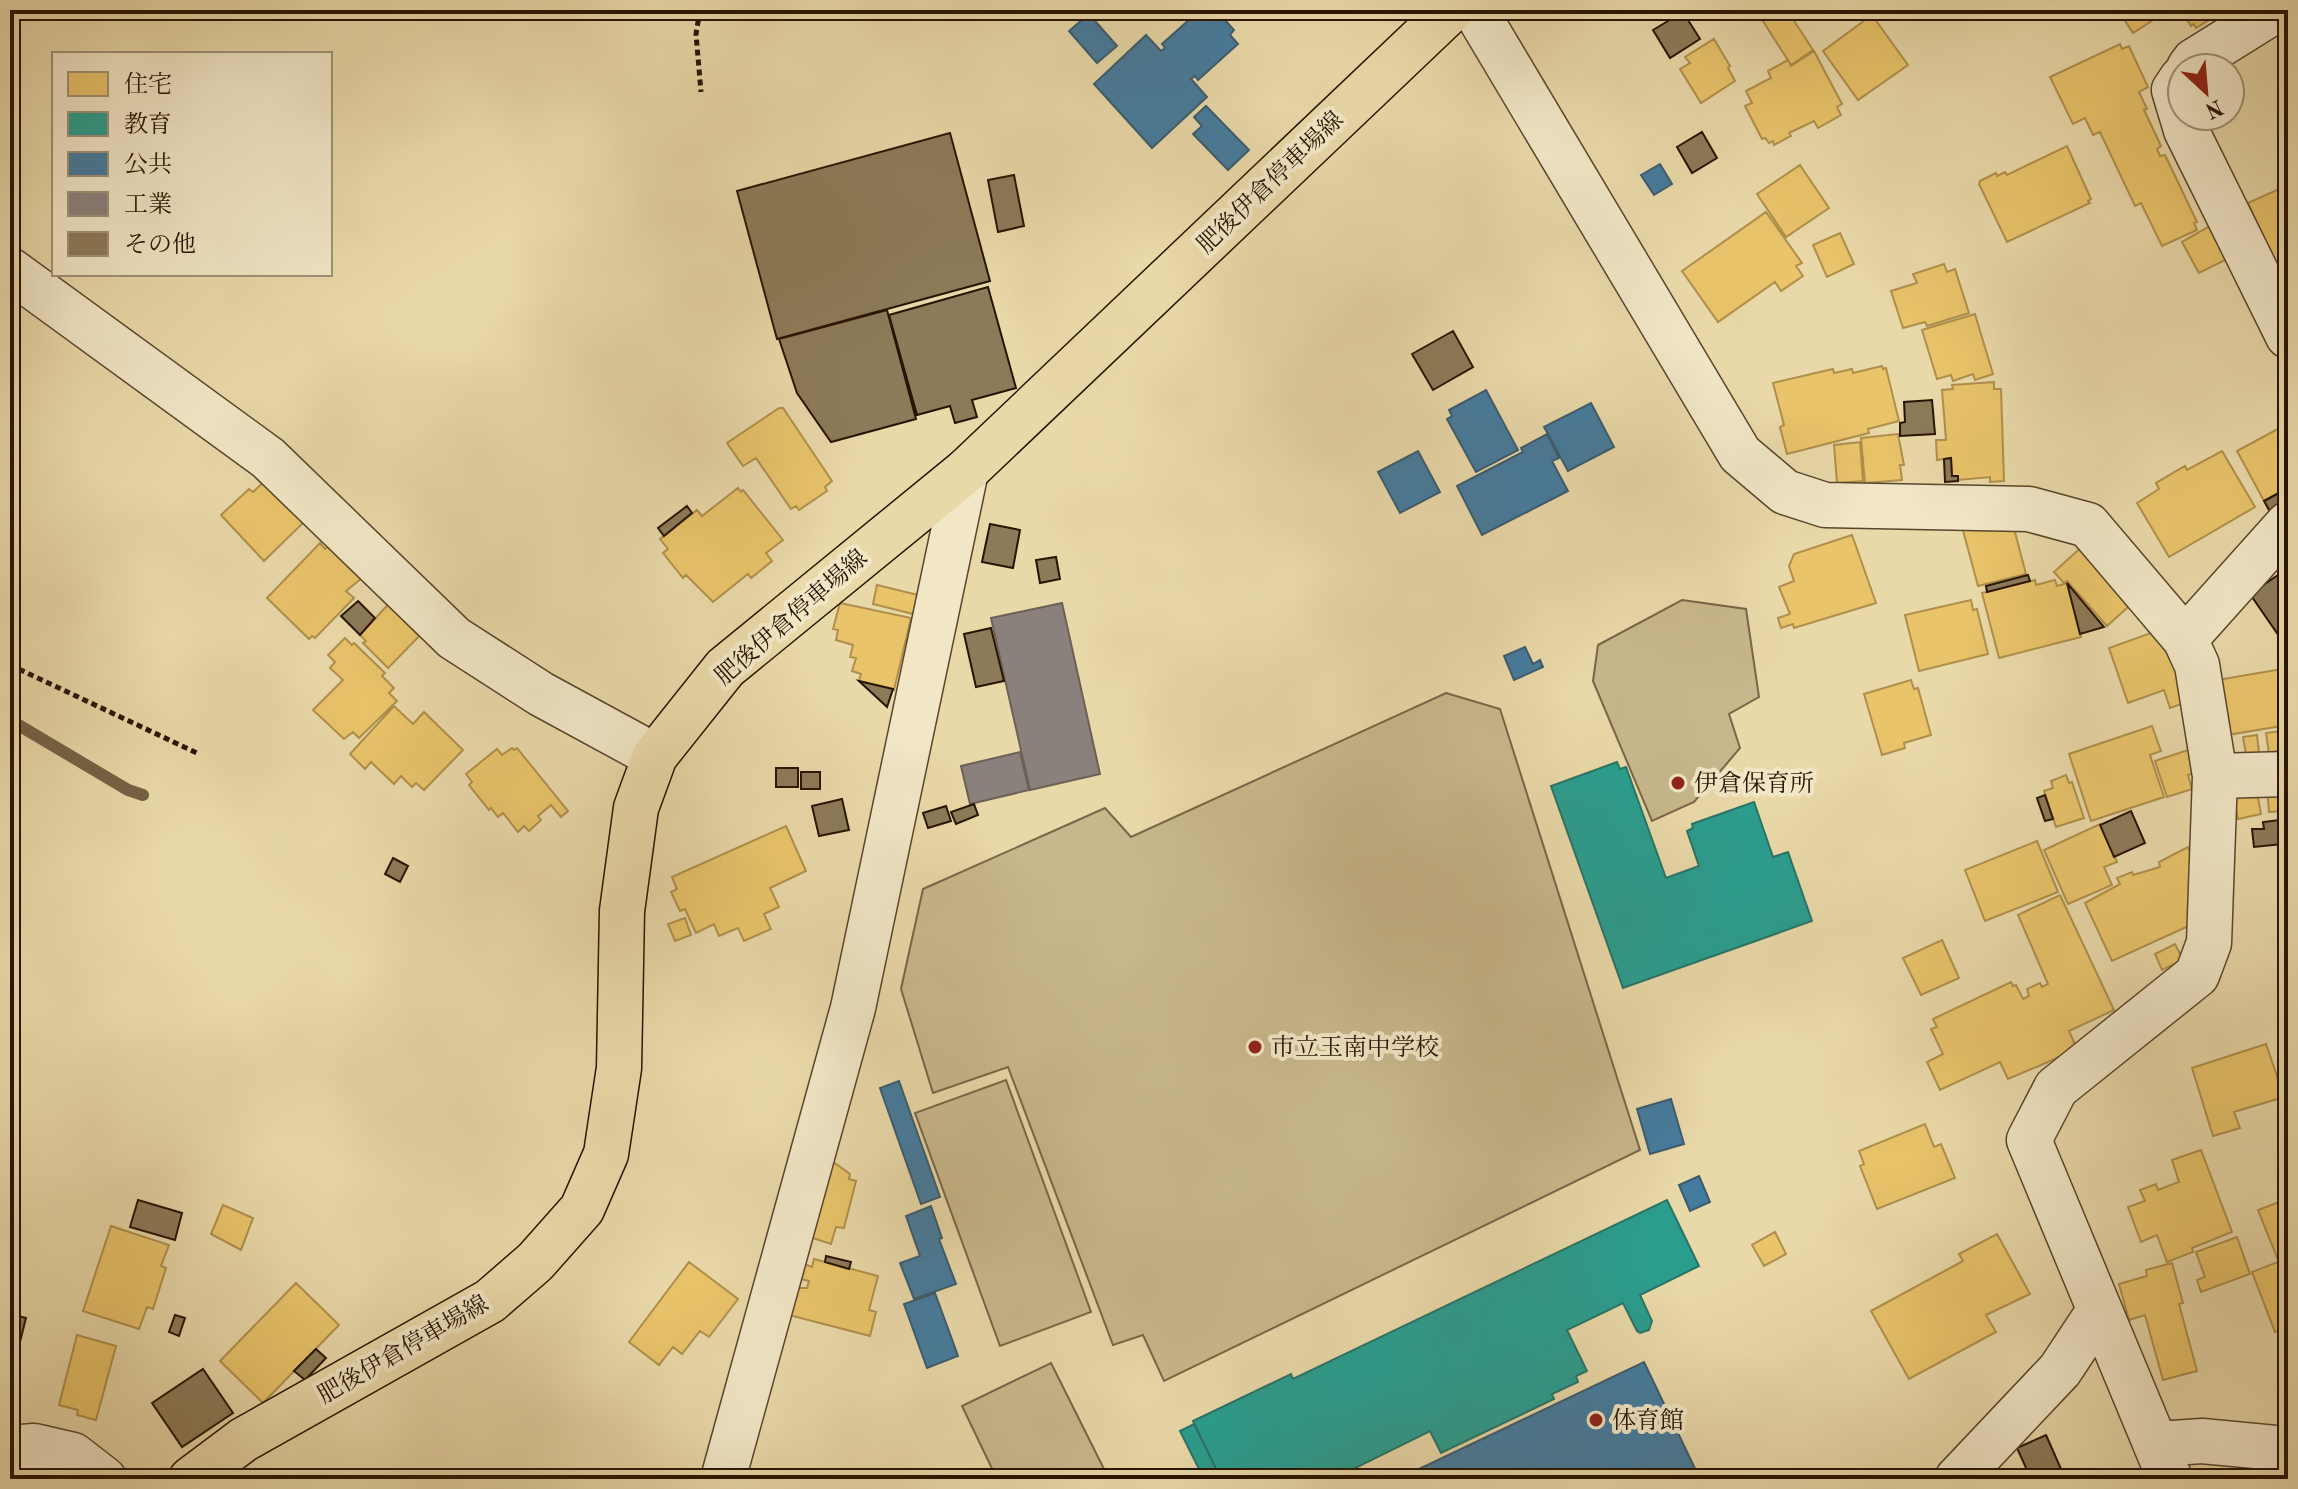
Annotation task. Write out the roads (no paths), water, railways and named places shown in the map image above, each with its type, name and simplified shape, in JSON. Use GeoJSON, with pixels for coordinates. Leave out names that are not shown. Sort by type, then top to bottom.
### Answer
{"type":"FeatureCollection","features":[{"type":"Feature","properties":{"kind":"main road","name":"肥後伊倉停車場線"},"geometry":{"type":"LineString","coordinates":[[191,1479],[243,1440],[490,1301],[535,1262],[582,1209],[606,1154],[619,1068],[622,911],[636,808],[655,756],[725,668],[966,471],[1451,10]]}},
{"type":"Feature","properties":{"kind":"street"},"geometry":{"type":"LineString","coordinates":[[1475,10],[1740,454],[1785,492],[1825,505],[2029,509],[2088,525],[2185,639],[2197,665],[2215,776],[2209,943],[2197,975],[2056,1088],[2029,1140],[2164,1462],[2202,1441],[2288,1449]]}},
{"type":"Feature","properties":{"kind":"street"},"geometry":{"type":"LineString","coordinates":[[2208,52],[2276,10]]}},
{"type":"Feature","properties":{"kind":"street"},"geometry":{"type":"LineString","coordinates":[[2187,132],[2288,336]]}},
{"type":"Feature","properties":{"kind":"street"},"geometry":{"type":"LineString","coordinates":[[10,270],[268,458],[454,638],[541,694],[655,756]]}},
{"type":"Feature","properties":{"kind":"street"},"geometry":{"type":"LineString","coordinates":[[723,1479],[853,1008],[966,471]]}},
{"type":"Feature","properties":{"kind":"street"},"geometry":{"type":"LineString","coordinates":[[2185,639],[2288,524]]}},
{"type":"Feature","properties":{"kind":"street"},"geometry":{"type":"LineString","coordinates":[[2215,776],[2288,774]]}},
{"type":"Feature","properties":{"kind":"street"},"geometry":{"type":"LineString","coordinates":[[1957,1479],[2060,1370],[2099,1311]]}},
{"type":"Feature","properties":{"kind":"street"},"geometry":{"type":"LineString","coordinates":[[10,1448],[34,1446],[73,1455],[104,1479]]}},
{"type":"Feature","properties":{"kind":"waterway"},"geometry":{"type":"LineString","coordinates":[[10,720],[128,790],[143,795]]}},
{"type":"Feature","properties":{"kind":"place","name":"伊倉保育所"},"geometry":{"type":"Point","coordinates":[1678,783]}},
{"type":"Feature","properties":{"kind":"place","name":"市立玉南中学校"},"geometry":{"type":"Point","coordinates":[1255,1047]}},
{"type":"Feature","properties":{"kind":"place","name":"体育館"},"geometry":{"type":"Point","coordinates":[1596,1420]}}]}
